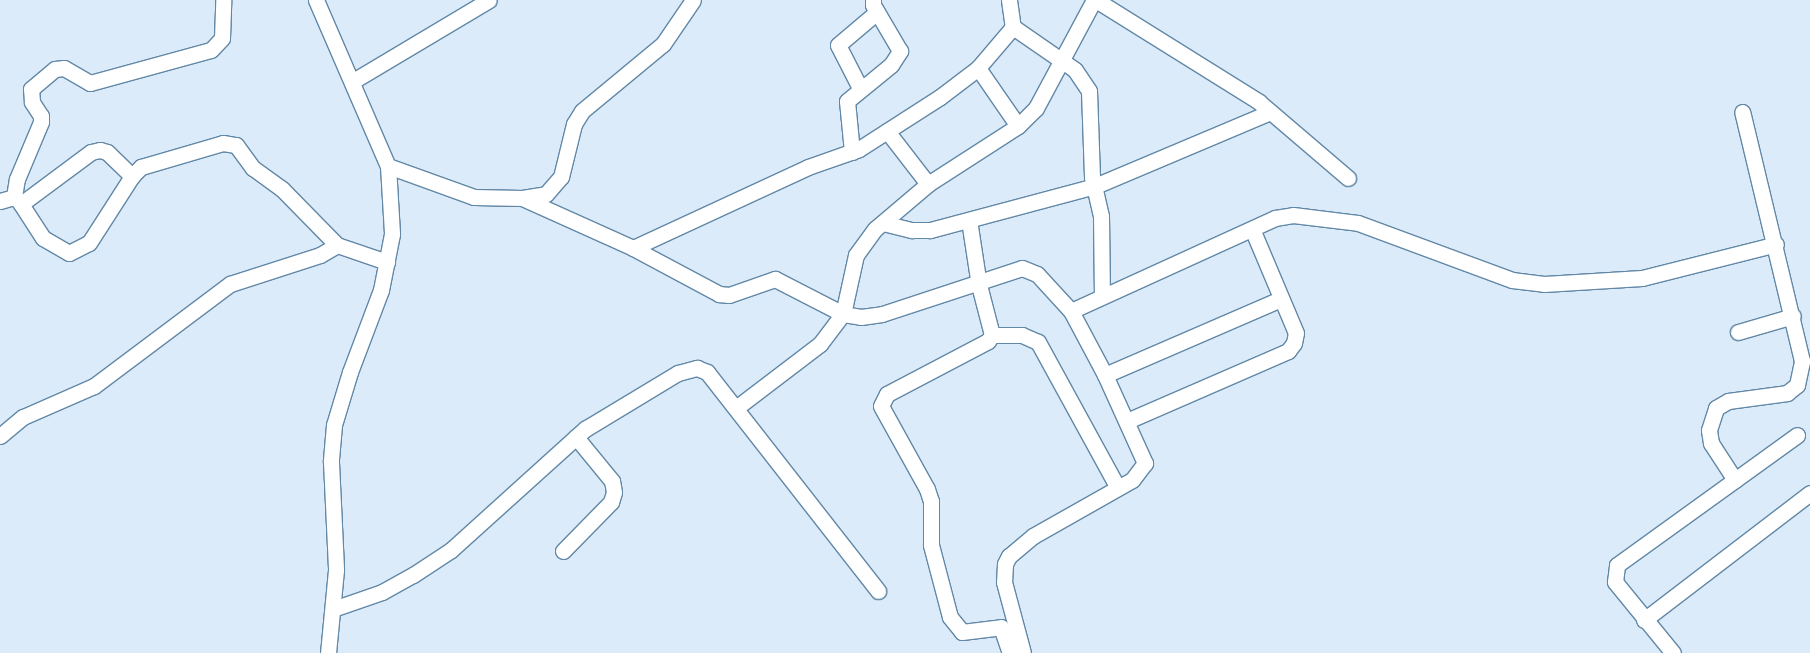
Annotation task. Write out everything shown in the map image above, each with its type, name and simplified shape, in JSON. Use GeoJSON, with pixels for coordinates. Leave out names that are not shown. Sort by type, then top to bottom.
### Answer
{"type":"FeatureCollection","features":[{"type":"Feature","properties":{"kind":"street"},"geometry":{"type":"LineString","coordinates":[[12,201],[17,179],[42,122],[42,116],[32,102],[31,89],[55,69],[64,68],[90,83],[211,50],[218,46],[222,38],[223,0]]}},
{"type":"Feature","properties":{"kind":"street"},"geometry":{"type":"LineString","coordinates":[[316,0],[353,80],[388,166],[392,234],[381,290],[350,372],[334,425],[331,462],[336,570],[328,653]]}},
{"type":"Feature","properties":{"kind":"street"},"geometry":{"type":"LineString","coordinates":[[353,80],[489,0]]}},
{"type":"Feature","properties":{"kind":"street"},"geometry":{"type":"LineString","coordinates":[[388,166],[474,197],[522,198],[546,194],[556,186],[574,124],[582,111],[663,44],[693,0]]}},
{"type":"Feature","properties":{"kind":"street"},"geometry":{"type":"LineString","coordinates":[[1009,0],[1013,27],[1076,70],[1089,91],[1091,171],[1101,216],[1102,295]]}},
{"type":"Feature","properties":{"kind":"street"},"geometry":{"type":"LineString","coordinates":[[736,408],[807,357],[843,314],[860,245],[883,222],[928,184],[1018,126],[1036,108],[1059,60],[1095,0],[1270,112],[1348,178]]}},
{"type":"Feature","properties":{"kind":"street"},"geometry":{"type":"LineString","coordinates":[[852,152],[847,101],[860,88],[899,57],[899,46],[875,6],[838,45],[860,88]]}},
{"type":"Feature","properties":{"kind":"street"},"geometry":{"type":"LineString","coordinates":[[633,248],[808,167],[852,152],[887,131],[978,68],[1013,27]]}},
{"type":"Feature","properties":{"kind":"street"},"geometry":{"type":"LineString","coordinates":[[978,68],[1018,126]]}},
{"type":"Feature","properties":{"kind":"street"},"geometry":{"type":"LineString","coordinates":[[883,222],[921,231],[1095,186],[1270,112]]}},
{"type":"Feature","properties":{"kind":"street"},"geometry":{"type":"LineString","coordinates":[[1735,480],[1711,443],[1711,418],[1716,408],[1728,401],[1787,393],[1797,385],[1802,351],[1742,112]]}},
{"type":"Feature","properties":{"kind":"street"},"geometry":{"type":"LineString","coordinates":[[887,131],[928,184]]}},
{"type":"Feature","properties":{"kind":"street"},"geometry":{"type":"LineString","coordinates":[[12,201],[43,238],[69,253],[89,243],[132,176],[151,163],[223,143],[236,145],[254,168],[282,189],[337,245],[387,262]]}},
{"type":"Feature","properties":{"kind":"street"},"geometry":{"type":"LineString","coordinates":[[12,201],[92,152],[100,150],[107,152],[132,176]]}},
{"type":"Feature","properties":{"kind":"street"},"geometry":{"type":"LineString","coordinates":[[522,198],[633,248],[719,294],[729,295],[775,280],[843,314],[861,317],[882,314],[979,284],[1022,268],[1032,270],[1071,311],[1105,375],[1145,463],[1132,480],[1033,536],[1009,556],[1005,564],[1004,582],[1023,653]]}},
{"type":"Feature","properties":{"kind":"street"},"geometry":{"type":"LineString","coordinates":[[1071,311],[1102,295],[1252,229],[1294,214],[1341,219],[1512,280],[1544,284],[1642,278],[1776,244]]}},
{"type":"Feature","properties":{"kind":"street"},"geometry":{"type":"LineString","coordinates":[[969,220],[979,284],[992,335],[988,341],[887,394],[881,406],[927,489],[931,501],[931,545],[950,617],[962,632],[1001,627],[1010,653]]}},
{"type":"Feature","properties":{"kind":"street"},"geometry":{"type":"LineString","coordinates":[[1127,421],[1288,351],[1294,343],[1296,333],[1252,229]]}},
{"type":"Feature","properties":{"kind":"street"},"geometry":{"type":"LineString","coordinates":[[0,436],[24,417],[94,386],[230,284],[320,255],[337,245]]}},
{"type":"Feature","properties":{"kind":"street"},"geometry":{"type":"LineString","coordinates":[[1105,375],[1281,299]]}},
{"type":"Feature","properties":{"kind":"street"},"geometry":{"type":"LineString","coordinates":[[1738,332],[1793,316]]}},
{"type":"Feature","properties":{"kind":"street"},"geometry":{"type":"LineString","coordinates":[[992,335],[1022,335],[1038,342],[1118,488]]}},
{"type":"Feature","properties":{"kind":"street"},"geometry":{"type":"LineString","coordinates":[[333,609],[382,592],[451,550],[576,436],[678,373],[697,368],[707,372],[878,591]]}},
{"type":"Feature","properties":{"kind":"street"},"geometry":{"type":"LineString","coordinates":[[1673,653],[1644,620],[1615,582],[1618,565],[1797,435]]}},
{"type":"Feature","properties":{"kind":"street"},"geometry":{"type":"LineString","coordinates":[[563,551],[611,502],[614,492],[612,481],[576,436]]}},
{"type":"Feature","properties":{"kind":"street"},"geometry":{"type":"LineString","coordinates":[[1644,620],[1810,492]]}}]}
